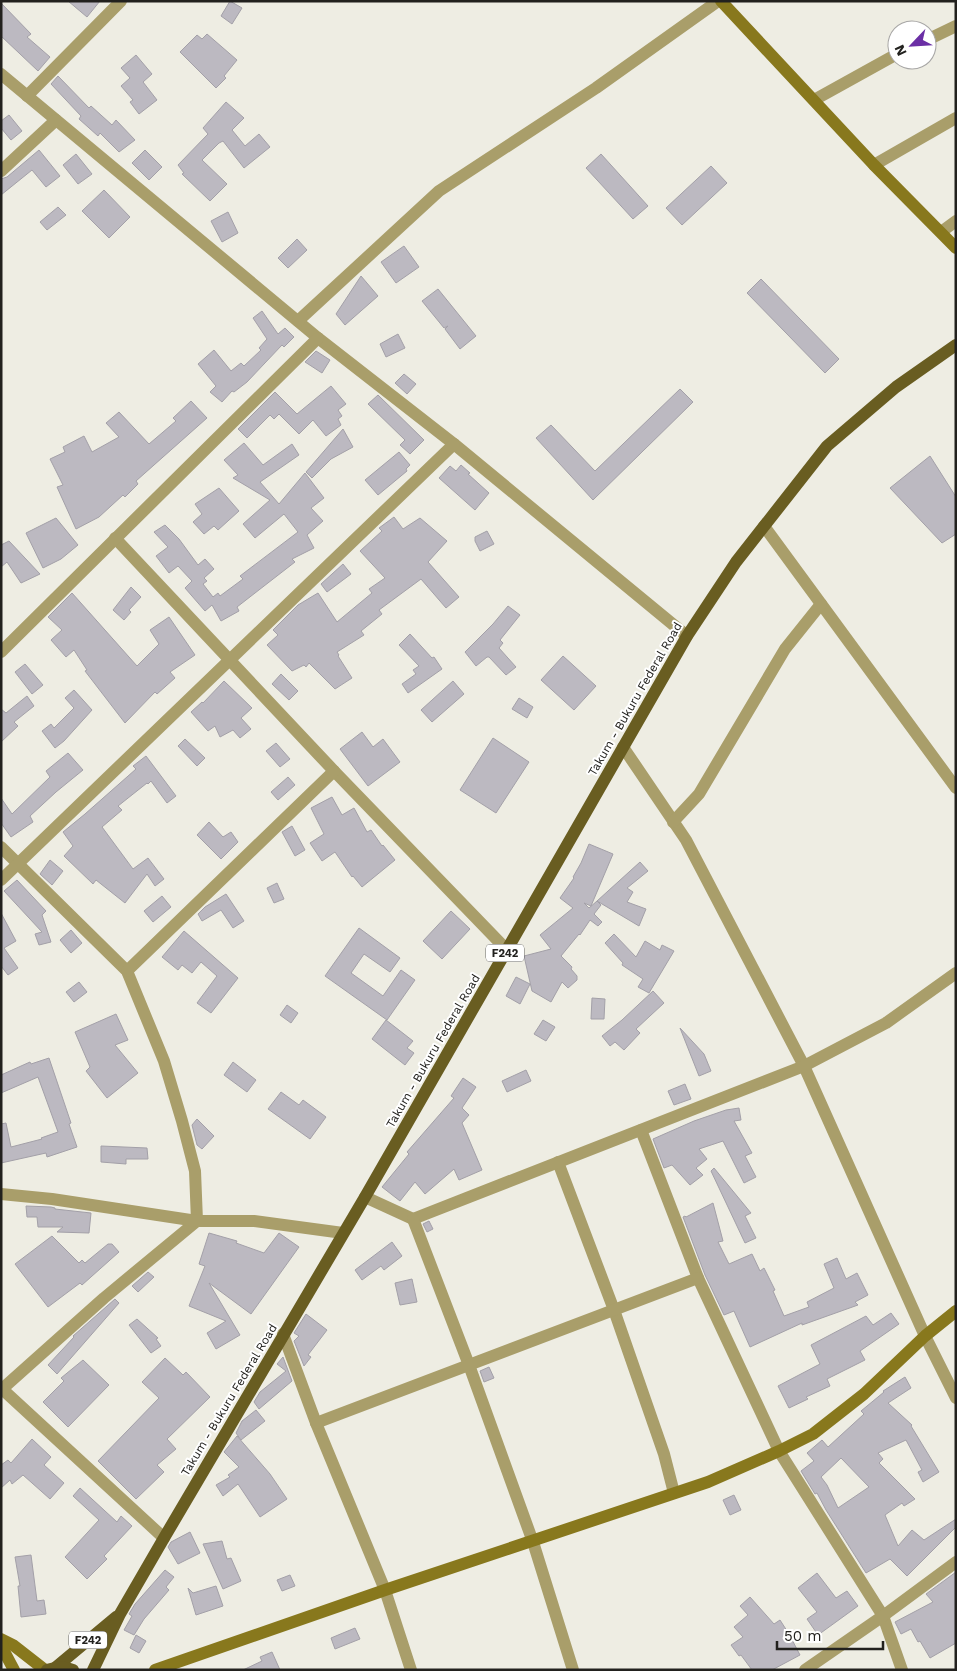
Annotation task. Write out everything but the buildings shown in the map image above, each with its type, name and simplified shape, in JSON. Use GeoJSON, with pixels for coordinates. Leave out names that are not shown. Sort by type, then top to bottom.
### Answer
{"type":"FeatureCollection","features":[{"type":"Feature","properties":{"kind":"main road","name":"Takum - Bukuru Federal Road"},"geometry":{"type":"LineString","coordinates":[[93,1670],[120,1614],[283,1334],[365,1198],[687,636],[736,562],[827,446],[896,388],[956,345]]}},
{"type":"Feature","properties":{"kind":"main road","name":"F242"},"geometry":{"type":"LineString","coordinates":[[49,1669],[120,1614]]}},
{"type":"Feature","properties":{"kind":"main road"},"geometry":{"type":"LineString","coordinates":[[49,1669],[68,1668],[73,1670]]}},
{"type":"Feature","properties":{"kind":"street"},"geometry":{"type":"LineString","coordinates":[[28,96],[121,1]]}},
{"type":"Feature","properties":{"kind":"street"},"geometry":{"type":"LineString","coordinates":[[298,321],[439,190],[596,88],[720,1],[874,165],[956,248]]}},
{"type":"Feature","properties":{"kind":"street"},"geometry":{"type":"LineString","coordinates":[[937,35],[956,26]]}},
{"type":"Feature","properties":{"kind":"street"},"geometry":{"type":"LineString","coordinates":[[814,100],[887,60]]}},
{"type":"Feature","properties":{"kind":"street"},"geometry":{"type":"LineString","coordinates":[[1,74],[318,338],[454,444],[687,636]]}},
{"type":"Feature","properties":{"kind":"street"},"geometry":{"type":"LineString","coordinates":[[874,165],[956,118]]}},
{"type":"Feature","properties":{"kind":"street"},"geometry":{"type":"LineString","coordinates":[[1,171],[56,120]]}},
{"type":"Feature","properties":{"kind":"street"},"geometry":{"type":"LineString","coordinates":[[941,232],[956,221]]}},
{"type":"Feature","properties":{"kind":"street"},"geometry":{"type":"LineString","coordinates":[[1,652],[318,338]]}},
{"type":"Feature","properties":{"kind":"street"},"geometry":{"type":"LineString","coordinates":[[1,880],[454,444]]}},
{"type":"Feature","properties":{"kind":"street"},"geometry":{"type":"LineString","coordinates":[[764,526],[955,784]]}},
{"type":"Feature","properties":{"kind":"street"},"geometry":{"type":"LineString","coordinates":[[115,538],[334,771],[507,950]]}},
{"type":"Feature","properties":{"kind":"street"},"geometry":{"type":"LineString","coordinates":[[673,822],[699,794],[785,650],[821,604]]}},
{"type":"Feature","properties":{"kind":"street"},"geometry":{"type":"LineString","coordinates":[[622,747],[691,848],[804,1066],[925,1336],[956,1398]]}},
{"type":"Feature","properties":{"kind":"street"},"geometry":{"type":"LineString","coordinates":[[128,971],[334,771]]}},
{"type":"Feature","properties":{"kind":"street"},"geometry":{"type":"LineString","coordinates":[[1,847],[128,971],[164,1061],[179,1112],[195,1171],[197,1221]]}},
{"type":"Feature","properties":{"kind":"street"},"geometry":{"type":"LineString","coordinates":[[365,1198],[413,1219],[804,1066],[886,1023],[956,973]]}},
{"type":"Feature","properties":{"kind":"street"},"geometry":{"type":"LineString","coordinates":[[641,1130],[698,1278],[779,1451],[883,1616],[902,1670]]}},
{"type":"Feature","properties":{"kind":"street"},"geometry":{"type":"LineString","coordinates":[[558,1162],[614,1310],[664,1454],[674,1493]]}},
{"type":"Feature","properties":{"kind":"street"},"geometry":{"type":"LineString","coordinates":[[1,1194],[52,1199],[197,1221],[254,1221],[343,1233]]}},
{"type":"Feature","properties":{"kind":"street"},"geometry":{"type":"LineString","coordinates":[[413,1219],[469,1365],[533,1542],[572,1670]]}},
{"type":"Feature","properties":{"kind":"street"},"geometry":{"type":"LineString","coordinates":[[164,1538],[2,1389],[104,1298],[197,1221]]}},
{"type":"Feature","properties":{"kind":"street"},"geometry":{"type":"LineString","coordinates":[[316,1423],[698,1278]]}},
{"type":"Feature","properties":{"kind":"street"},"geometry":{"type":"LineString","coordinates":[[155,1670],[708,1482],[779,1451],[813,1434],[864,1394],[925,1336],[956,1311]]}},
{"type":"Feature","properties":{"kind":"street"},"geometry":{"type":"LineString","coordinates":[[283,1334],[316,1423],[386,1590],[411,1670]]}},
{"type":"Feature","properties":{"kind":"street"},"geometry":{"type":"LineString","coordinates":[[805,1670],[956,1562]]}},
{"type":"Feature","properties":{"kind":"street"},"geometry":{"type":"LineString","coordinates":[[1,1640],[13,1645],[49,1669]]}},
{"type":"Feature","properties":{"kind":"street"},"geometry":{"type":"LineString","coordinates":[[1,1640],[14,1670]]}}]}
